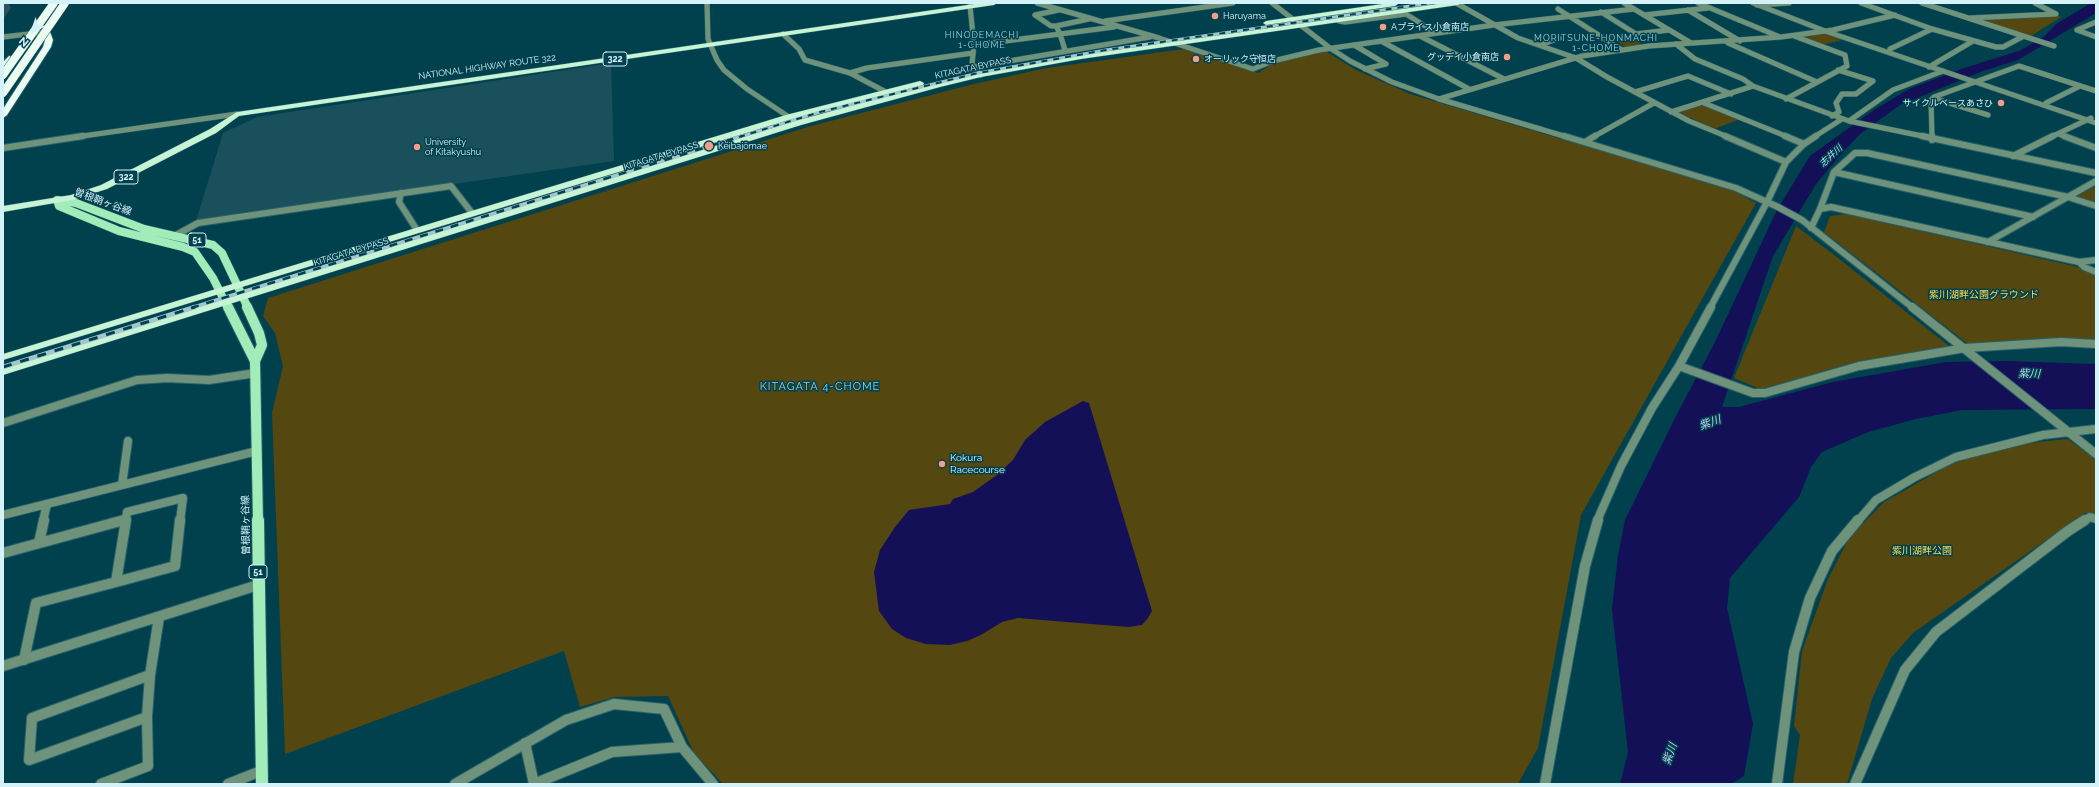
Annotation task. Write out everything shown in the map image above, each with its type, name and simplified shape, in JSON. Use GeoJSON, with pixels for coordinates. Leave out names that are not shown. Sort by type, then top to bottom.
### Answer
{"type":"FeatureCollection","features":[{"type":"Feature","properties":{"kind":"highway"},"geometry":{"type":"LineString","coordinates":[[3,75],[54,3]]}},
{"type":"Feature","properties":{"kind":"highway"},"geometry":{"type":"LineString","coordinates":[[3,93],[65,3]]}},
{"type":"Feature","properties":{"kind":"highway","name":"NATIONAL HIGHWAY ROUTE 322"},"geometry":{"type":"LineString","coordinates":[[3,209],[57,200],[87,193],[120,180],[213,131],[237,114],[994,3]]}},
{"type":"Feature","properties":{"kind":"highway","name":"KITAGATA BYPASS"},"geometry":{"type":"LineString","coordinates":[[3,357],[789,116],[884,91],[977,71],[1156,37],[1405,3]]}},
{"type":"Feature","properties":{"kind":"highway","name":"KITAGATA BYPASS"},"geometry":{"type":"LineString","coordinates":[[3,372],[798,123],[977,71],[1066,60],[1457,3]]}},
{"type":"Feature","properties":{"kind":"highway"},"geometry":{"type":"LineString","coordinates":[[3,115],[47,46],[49,40],[45,34]]}},
{"type":"Feature","properties":{"kind":"highway"},"geometry":{"type":"LineString","coordinates":[[3,66],[12,58]]}},
{"type":"Feature","properties":{"kind":"main road"},"geometry":{"type":"LineString","coordinates":[[3,72],[26,36],[51,3]]}},
{"type":"Feature","properties":{"kind":"main road"},"geometry":{"type":"LineString","coordinates":[[3,98],[65,3]]}},
{"type":"Feature","properties":{"kind":"main road","name":"曽根鞘ヶ谷線"},"geometry":{"type":"LineString","coordinates":[[255,361],[262,345],[259,333],[222,253],[218,248],[205,242],[134,226],[76,203],[57,200],[59,206],[128,234],[190,249],[200,257],[219,290],[255,361],[262,784]]}},
{"type":"Feature","properties":{"kind":"street"},"geometry":{"type":"LineString","coordinates":[[707,3],[708,39],[717,60],[724,70],[747,89],[798,123]]}},
{"type":"Feature","properties":{"kind":"street"},"geometry":{"type":"LineString","coordinates":[[1037,3],[1156,37],[1253,68],[1273,61],[1330,48],[1494,25],[1634,9]]}},
{"type":"Feature","properties":{"kind":"street"},"geometry":{"type":"LineString","coordinates":[[1102,22],[1233,3]]}},
{"type":"Feature","properties":{"kind":"street"},"geometry":{"type":"LineString","coordinates":[[1272,3],[1330,48],[1365,69],[1392,82],[1439,99],[1736,188],[1778,207],[1802,220],[1965,348],[2096,454]]}},
{"type":"Feature","properties":{"kind":"street"},"geometry":{"type":"LineString","coordinates":[[1457,3],[1518,38],[1576,58],[1671,112],[1786,162]]}},
{"type":"Feature","properties":{"kind":"street"},"geometry":{"type":"LineString","coordinates":[[1624,3],[1691,43]]}},
{"type":"Feature","properties":{"kind":"street"},"geometry":{"type":"LineString","coordinates":[[1698,3],[1780,37]]}},
{"type":"Feature","properties":{"kind":"street"},"geometry":{"type":"LineString","coordinates":[[1755,4],[1789,3]]}},
{"type":"Feature","properties":{"kind":"street"},"geometry":{"type":"LineString","coordinates":[[1861,3],[1932,29],[1974,41],[2003,47],[2022,37]]}},
{"type":"Feature","properties":{"kind":"street"},"geometry":{"type":"LineString","coordinates":[[1922,3],[2031,40],[2051,45]]}},
{"type":"Feature","properties":{"kind":"street"},"geometry":{"type":"LineString","coordinates":[[1965,18],[2056,14],[2035,3]]}},
{"type":"Feature","properties":{"kind":"street"},"geometry":{"type":"LineString","coordinates":[[1755,4],[1825,31],[2091,119]]}},
{"type":"Feature","properties":{"kind":"street"},"geometry":{"type":"LineString","coordinates":[[1765,4],[1833,30],[1936,64],[1966,80],[1982,80],[2091,119],[2096,124]]}},
{"type":"Feature","properties":{"kind":"street"},"geometry":{"type":"LineString","coordinates":[[970,6],[974,45],[972,64],[977,71],[1065,50],[1156,37]]}},
{"type":"Feature","properties":{"kind":"street"},"geometry":{"type":"LineString","coordinates":[[1644,15],[1710,8]]}},
{"type":"Feature","properties":{"kind":"street"},"geometry":{"type":"LineString","coordinates":[[1060,9],[1035,15],[1051,26],[1092,19]]}},
{"type":"Feature","properties":{"kind":"street"},"geometry":{"type":"LineString","coordinates":[[1558,9],[1622,50]]}},
{"type":"Feature","properties":{"kind":"street"},"geometry":{"type":"LineString","coordinates":[[1688,10],[1740,41]]}},
{"type":"Feature","properties":{"kind":"street"},"geometry":{"type":"LineString","coordinates":[[1601,12],[1636,34],[1669,30]]}},
{"type":"Feature","properties":{"kind":"street"},"geometry":{"type":"LineString","coordinates":[[1338,20],[1345,22],[1406,14],[1436,33]]}},
{"type":"Feature","properties":{"kind":"street"},"geometry":{"type":"LineString","coordinates":[[1439,99],[1504,78],[1576,58],[1622,50],[1676,44],[1726,42],[1793,36],[1833,30],[1895,15]]}},
{"type":"Feature","properties":{"kind":"street"},"geometry":{"type":"LineString","coordinates":[[2096,22],[2077,30],[2096,37]]}},
{"type":"Feature","properties":{"kind":"street"},"geometry":{"type":"LineString","coordinates":[[1056,26],[1065,50]]}},
{"type":"Feature","properties":{"kind":"street"},"geometry":{"type":"LineString","coordinates":[[974,45],[1119,27]]}},
{"type":"Feature","properties":{"kind":"street"},"geometry":{"type":"LineString","coordinates":[[1102,28],[1106,33]]}},
{"type":"Feature","properties":{"kind":"street"},"geometry":{"type":"LineString","coordinates":[[1890,49],[1908,42],[1932,29]]}},
{"type":"Feature","properties":{"kind":"street"},"geometry":{"type":"LineString","coordinates":[[3,38],[45,34]]}},
{"type":"Feature","properties":{"kind":"street"},"geometry":{"type":"LineString","coordinates":[[783,34],[799,49],[805,60],[850,73],[884,91]]}},
{"type":"Feature","properties":{"kind":"street"},"geometry":{"type":"LineString","coordinates":[[3,41],[26,36]]}},
{"type":"Feature","properties":{"kind":"street"},"geometry":{"type":"LineString","coordinates":[[1420,36],[1504,78]]}},
{"type":"Feature","properties":{"kind":"street"},"geometry":{"type":"LineString","coordinates":[[1786,99],[1847,66],[1845,55],[1793,36]]}},
{"type":"Feature","properties":{"kind":"street"},"geometry":{"type":"LineString","coordinates":[[1110,37],[1114,42]]}},
{"type":"Feature","properties":{"kind":"street"},"geometry":{"type":"LineString","coordinates":[[1540,45],[1560,38]]}},
{"type":"Feature","properties":{"kind":"street"},"geometry":{"type":"LineString","coordinates":[[1381,41],[1469,89]]}},
{"type":"Feature","properties":{"kind":"street"},"geometry":{"type":"LineString","coordinates":[[1929,66],[1936,64],[1974,41]]}},
{"type":"Feature","properties":{"kind":"street"},"geometry":{"type":"LineString","coordinates":[[1726,42],[1817,82]]}},
{"type":"Feature","properties":{"kind":"street"},"geometry":{"type":"LineString","coordinates":[[1676,44],[1695,59],[1728,72],[1753,86],[1849,122],[2096,173]]}},
{"type":"Feature","properties":{"kind":"street"},"geometry":{"type":"LineString","coordinates":[[1354,45],[1386,64],[1365,69]]}},
{"type":"Feature","properties":{"kind":"street"},"geometry":{"type":"LineString","coordinates":[[850,73],[867,68],[974,53]]}},
{"type":"Feature","properties":{"kind":"street"},"geometry":{"type":"LineString","coordinates":[[1982,80],[2019,66],[2096,91]]}},
{"type":"Feature","properties":{"kind":"street"},"geometry":{"type":"LineString","coordinates":[[1832,116],[1839,112],[1836,103],[1842,94],[1856,94],[1873,80],[1838,70]]}},
{"type":"Feature","properties":{"kind":"street"},"geometry":{"type":"LineString","coordinates":[[1849,122],[1893,90],[1947,71]]}},
{"type":"Feature","properties":{"kind":"street"},"geometry":{"type":"LineString","coordinates":[[1635,92],[1688,76],[1731,94]]}},
{"type":"Feature","properties":{"kind":"street"},"geometry":{"type":"LineString","coordinates":[[1933,98],[1974,80]]}},
{"type":"Feature","properties":{"kind":"street"},"geometry":{"type":"LineString","coordinates":[[1671,112],[1704,103],[1753,86]]}},
{"type":"Feature","properties":{"kind":"street"},"geometry":{"type":"LineString","coordinates":[[2046,103],[2080,86]]}},
{"type":"Feature","properties":{"kind":"street"},"geometry":{"type":"LineString","coordinates":[[1933,98],[1988,115]]}},
{"type":"Feature","properties":{"kind":"street"},"geometry":{"type":"LineString","coordinates":[[1932,140],[1933,98]]}},
{"type":"Feature","properties":{"kind":"street"},"geometry":{"type":"LineString","coordinates":[[1585,142],[1654,103]]}},
{"type":"Feature","properties":{"kind":"street"},"geometry":{"type":"LineString","coordinates":[[1704,103],[1804,144]]}},
{"type":"Feature","properties":{"kind":"street"},"geometry":{"type":"LineString","coordinates":[[3,148],[237,114]]}},
{"type":"Feature","properties":{"kind":"street"},"geometry":{"type":"LineString","coordinates":[[1545,784],[1585,566],[1599,515],[1621,466],[1652,408],[1679,366],[1767,202],[1786,162],[1804,144],[1842,119]]}},
{"type":"Feature","properties":{"kind":"street"},"geometry":{"type":"LineString","coordinates":[[2013,156],[2091,119]]}},
{"type":"Feature","properties":{"kind":"street"},"geometry":{"type":"LineString","coordinates":[[2058,134],[2096,148]]}},
{"type":"Feature","properties":{"kind":"street"},"geometry":{"type":"LineString","coordinates":[[1811,228],[1834,172],[1855,152],[1867,153],[2068,197],[2096,206]]}},
{"type":"Feature","properties":{"kind":"street"},"geometry":{"type":"LineString","coordinates":[[1834,172],[2033,217]]}},
{"type":"Feature","properties":{"kind":"street"},"geometry":{"type":"LineString","coordinates":[[1988,242],[2096,181]]}},
{"type":"Feature","properties":{"kind":"street"},"geometry":{"type":"LineString","coordinates":[[176,235],[198,223],[451,186],[472,213]]}},
{"type":"Feature","properties":{"kind":"street"},"geometry":{"type":"LineString","coordinates":[[401,193],[399,202],[417,230]]}},
{"type":"Feature","properties":{"kind":"street"},"geometry":{"type":"LineString","coordinates":[[1820,209],[1831,207],[1840,208],[2079,262],[2096,260]]}},
{"type":"Feature","properties":{"kind":"street"},"geometry":{"type":"LineString","coordinates":[[2079,262],[2096,272]]}},
{"type":"Feature","properties":{"kind":"street"},"geometry":{"type":"LineString","coordinates":[[1679,366],[1753,393],[1765,393],[1859,366],[1965,348],[2061,342],[2096,344]]}},
{"type":"Feature","properties":{"kind":"street"},"geometry":{"type":"LineString","coordinates":[[3,423],[137,380],[167,378],[209,380],[256,373]]}},
{"type":"Feature","properties":{"kind":"street"},"geometry":{"type":"LineString","coordinates":[[1776,784],[1794,652],[1810,598],[1832,551],[1876,500],[1915,477],[1956,457],[2043,435],[2067,431],[2096,429]]}},
{"type":"Feature","properties":{"kind":"street"},"geometry":{"type":"LineString","coordinates":[[122,485],[128,441]]}},
{"type":"Feature","properties":{"kind":"street"},"geometry":{"type":"LineString","coordinates":[[3,515],[257,451]]}},
{"type":"Feature","properties":{"kind":"street"},"geometry":{"type":"LineString","coordinates":[[24,660],[36,603],[116,582],[175,566],[183,498],[126,512],[116,582]]}},
{"type":"Feature","properties":{"kind":"street"},"geometry":{"type":"LineString","coordinates":[[39,543],[47,504]]}},
{"type":"Feature","properties":{"kind":"street"},"geometry":{"type":"LineString","coordinates":[[1855,784],[1905,670],[1936,632],[2068,531],[2090,517],[2096,519]]}},
{"type":"Feature","properties":{"kind":"street"},"geometry":{"type":"LineString","coordinates":[[3,553],[125,520]]}},
{"type":"Feature","properties":{"kind":"street"},"geometry":{"type":"LineString","coordinates":[[3,666],[258,585]]}},
{"type":"Feature","properties":{"kind":"street"},"geometry":{"type":"LineString","coordinates":[[100,784],[148,766],[147,717],[150,675],[159,617]]}},
{"type":"Feature","properties":{"kind":"street"},"geometry":{"type":"LineString","coordinates":[[147,717],[29,760],[32,718],[150,675]]}},
{"type":"Feature","properties":{"kind":"street"},"geometry":{"type":"LineString","coordinates":[[455,784],[566,720],[614,704],[664,709],[682,747],[713,784]]}},
{"type":"Feature","properties":{"kind":"street"},"geometry":{"type":"LineString","coordinates":[[524,743],[534,784],[612,752],[682,747]]}},
{"type":"Feature","properties":{"kind":"street"},"geometry":{"type":"LineString","coordinates":[[228,784],[261,771]]}},
{"type":"Feature","properties":{"kind":"shaded area","name":"University of Kitakyushu"},"geometry":{"type":"Polygon","coordinates":[[[611,63],[614,161],[196,221],[223,133],[257,117],[611,63]]]}},
{"type":"Feature","properties":{"kind":"green space"},"geometry":{"type":"Polygon","coordinates":[[[2061,17],[2028,38],[1980,20],[2061,17]]]}},
{"type":"Feature","properties":{"kind":"green space"},"geometry":{"type":"Polygon","coordinates":[[[1824,33],[1842,40],[1822,45],[1802,39],[1803,36],[1824,33]]]}},
{"type":"Feature","properties":{"kind":"green space"},"geometry":{"type":"Polygon","coordinates":[[[1626,34],[1645,46],[1625,47],[1608,36],[1626,34]]]}},
{"type":"Feature","properties":{"kind":"green space","name":"Kokura Racecourse"},"geometry":{"type":"Polygon","coordinates":[[[1184,49],[1258,73],[1274,63],[1322,51],[1327,52],[1356,70],[1410,94],[1703,181],[1734,191],[1756,203],[1581,515],[1538,748],[1518,784],[723,784],[694,753],[668,696],[615,697],[580,707],[564,651],[285,754],[272,413],[283,366],[275,333],[263,316],[268,298],[811,126],[974,84],[1047,68],[1184,49]]]}},
{"type":"Feature","properties":{"kind":"green space"},"geometry":{"type":"Polygon","coordinates":[[[1700,105],[1738,120],[1714,129],[1678,112],[1700,105]]]}},
{"type":"Feature","properties":{"kind":"green space"},"geometry":{"type":"Polygon","coordinates":[[[2096,186],[2096,204],[2077,196],[2096,186]]]}},
{"type":"Feature","properties":{"kind":"green space","name":"紫川湖畔公園グラウンド"},"geometry":{"type":"Polygon","coordinates":[[[1847,214],[2078,267],[2096,275],[2096,341],[2075,339],[1968,344],[1824,232],[1830,216],[1847,214]]]}},
{"type":"Feature","properties":{"kind":"green space"},"geometry":{"type":"Polygon","coordinates":[[[1796,226],[1949,346],[1849,364],[1762,390],[1734,378],[1796,226]]]}},
{"type":"Feature","properties":{"kind":"green space","name":"紫川湖畔公園"},"geometry":{"type":"Polygon","coordinates":[[[2068,439],[2096,460],[2096,517],[2085,513],[1913,633],[1891,658],[1872,699],[1847,784],[1793,784],[1800,735],[1794,726],[1802,651],[1828,579],[1849,538],[1884,502],[1958,460],[2020,444],[2068,439]]]}},
{"type":"Feature","properties":{"kind":"water"},"geometry":{"type":"Polygon","coordinates":[[[2091,3],[2096,3],[2096,13],[2018,60],[1983,71],[1900,105],[1860,134],[1842,153],[1816,184],[1773,256],[1722,407],[1739,407],[1833,382],[1946,362],[2005,361],[2096,364],[2096,409],[1962,410],[1916,419],[1868,432],[1822,452],[1811,467],[1799,497],[1730,578],[1727,608],[1753,724],[1744,776],[1731,784],[1620,784],[1628,752],[1612,609],[1618,555],[1625,520],[1676,416],[1715,342],[1777,210],[1810,156],[1874,110],[1909,89],[1961,69],[2019,51],[2044,37],[2056,24],[2091,3]]]}},
{"type":"Feature","properties":{"kind":"water"},"geometry":{"type":"Polygon","coordinates":[[[1083,401],[1089,403],[1152,611],[1148,618],[1142,625],[1128,627],[1018,618],[1002,622],[981,635],[967,641],[950,645],[926,644],[906,638],[892,629],[879,611],[874,572],[880,550],[895,527],[909,510],[950,504],[953,499],[973,492],[997,475],[1013,460],[1025,440],[1045,422],[1083,401]]]}},
{"type":"Feature","properties":{"kind":"railway"},"geometry":{"type":"LineString","coordinates":[[739,137],[820,112],[978,73],[1106,50],[1431,3]]}},
{"type":"Feature","properties":{"kind":"railway"},"geometry":{"type":"LineString","coordinates":[[191,308],[742,136]]}},
{"type":"Feature","properties":{"kind":"railway"},"geometry":{"type":"LineString","coordinates":[[3,367],[195,307]]}},
{"type":"Feature","properties":{"kind":"place","name":"Haruyama"},"geometry":{"type":"Point","coordinates":[1215,16]}},
{"type":"Feature","properties":{"kind":"place","name":"Aプライス小倉南店"},"geometry":{"type":"Point","coordinates":[1383,27]}},
{"type":"Feature","properties":{"kind":"place","name":"グッデイ小倉南店"},"geometry":{"type":"Point","coordinates":[1507,57]}},
{"type":"Feature","properties":{"kind":"place","name":"オーリック守恒店"},"geometry":{"type":"Point","coordinates":[1196,59]}},
{"type":"Feature","properties":{"kind":"place","name":"サイクルベースあさひ"},"geometry":{"type":"Point","coordinates":[2001,103]}},
{"type":"Feature","properties":{"kind":"place","name":"Keibajōmae"},"geometry":{"type":"Point","coordinates":[709,146]}},
{"type":"Feature","properties":{"kind":"place","name":"University of Kitakyushu"},"geometry":{"type":"Point","coordinates":[417,147]}},
{"type":"Feature","properties":{"kind":"place","name":"Kokura Racecourse"},"geometry":{"type":"Point","coordinates":[942,464]}},
{"type":"Feature","properties":{"kind":"district","name":"HINODEMACHI 1-CHOME"},"geometry":{"type":"Point","coordinates":[982,40]}},
{"type":"Feature","properties":{"kind":"district","name":"MORITSUNE-HONMACHI 1-CHOME"},"geometry":{"type":"Point","coordinates":[1596,44]}},
{"type":"Feature","properties":{"kind":"district","name":"KITAGATA 4-CHOME"},"geometry":{"type":"Point","coordinates":[820,387]}},
{"type":"Feature","properties":{"kind":"water label","name":"志井川"},"geometry":{"type":"Point","coordinates":[1831,156]}},
{"type":"Feature","properties":{"kind":"water label","name":"紫川"},"geometry":{"type":"Point","coordinates":[2029,374]}},
{"type":"Feature","properties":{"kind":"water label","name":"紫川"},"geometry":{"type":"Point","coordinates":[1710,423]}},
{"type":"Feature","properties":{"kind":"water label","name":"紫川"},"geometry":{"type":"Point","coordinates":[1670,754]}}]}
